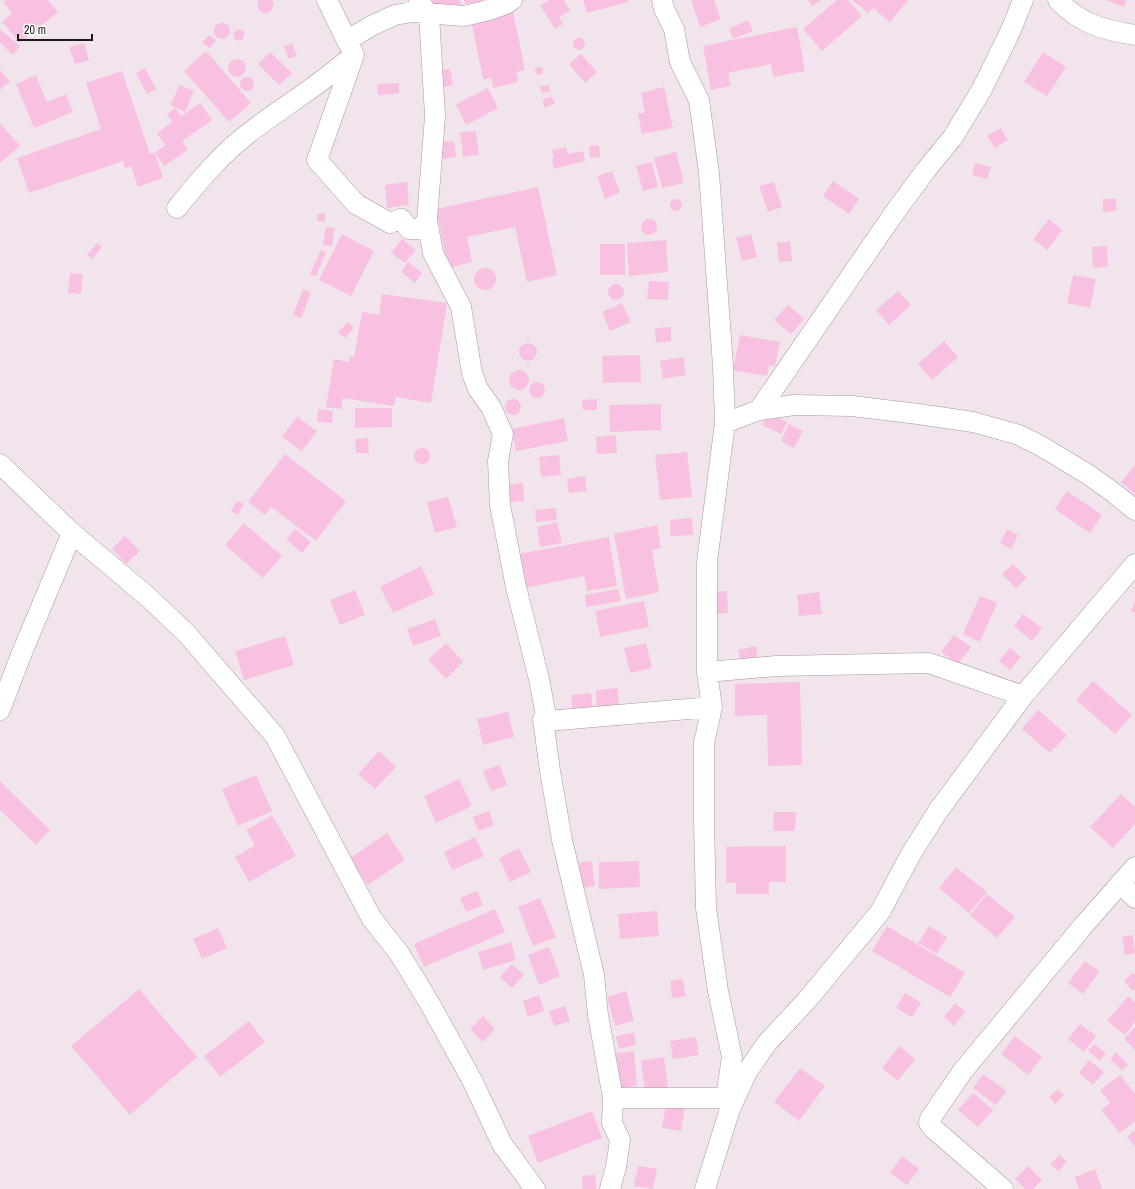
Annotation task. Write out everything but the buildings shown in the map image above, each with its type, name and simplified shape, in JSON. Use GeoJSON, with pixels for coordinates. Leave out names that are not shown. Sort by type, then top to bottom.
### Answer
{"type":"FeatureCollection","features":[{"type":"Feature","properties":{"kind":"street"},"geometry":{"type":"LineString","coordinates":[[327,0],[351,47],[317,160],[356,204],[390,223],[401,218],[409,229],[420,228],[427,220]]}},
{"type":"Feature","properties":{"kind":"street"},"geometry":{"type":"LineString","coordinates":[[177,208],[204,175],[229,149],[333,73],[351,47],[371,26],[396,15],[412,12],[424,7],[464,16],[489,10],[506,4],[512,0]]}},
{"type":"Feature","properties":{"kind":"street"},"geometry":{"type":"LineString","coordinates":[[662,0],[664,9],[674,29],[680,62],[699,100],[709,173],[718,280],[723,366],[725,423],[707,562],[707,672],[712,707],[704,743],[704,821],[706,908],[717,984],[732,1057],[728,1103],[705,1189]]}},
{"type":"Feature","properties":{"kind":"street"},"geometry":{"type":"LineString","coordinates":[[759,410],[895,212],[953,137],[986,82],[1011,30],[1023,0]]}},
{"type":"Feature","properties":{"kind":"street"},"geometry":{"type":"LineString","coordinates":[[1058,0],[1072,13],[1094,25],[1107,30],[1135,35]]}},
{"type":"Feature","properties":{"kind":"street"},"geometry":{"type":"LineString","coordinates":[[424,7],[435,116],[427,220],[433,252],[461,307],[474,381],[481,395],[491,407],[502,434],[498,461],[500,505],[516,587],[539,679],[547,721]]}},
{"type":"Feature","properties":{"kind":"street"},"geometry":{"type":"LineString","coordinates":[[725,423],[759,410],[794,405],[852,406],[972,422],[1018,435],[1041,446],[1088,475],[1135,510]]}},
{"type":"Feature","properties":{"kind":"street"},"geometry":{"type":"LineString","coordinates":[[0,464],[72,534],[148,597],[187,634],[275,736],[372,919],[399,954],[430,1004],[473,1082],[502,1144],[536,1189]]}},
{"type":"Feature","properties":{"kind":"street"},"geometry":{"type":"LineString","coordinates":[[0,710],[20,655],[72,534]]}},
{"type":"Feature","properties":{"kind":"street"},"geometry":{"type":"LineString","coordinates":[[728,1103],[767,1042],[807,1000],[880,912],[911,854],[938,811],[1023,696],[1135,564]]}},
{"type":"Feature","properties":{"kind":"street"},"geometry":{"type":"LineString","coordinates":[[707,672],[776,666],[929,664],[1023,696]]}},
{"type":"Feature","properties":{"kind":"street"},"geometry":{"type":"LineString","coordinates":[[610,1189],[616,1166],[620,1140],[612,1123],[613,1098],[598,1015],[594,974],[562,840],[543,719],[547,721],[712,707]]}},
{"type":"Feature","properties":{"kind":"street"},"geometry":{"type":"LineString","coordinates":[[1003,1189],[934,1129],[929,1123],[930,1119],[962,1072],[1083,926],[1135,867]]}},
{"type":"Feature","properties":{"kind":"street"},"geometry":{"type":"LineString","coordinates":[[1120,883],[1135,898]]}},
{"type":"Feature","properties":{"kind":"street"},"geometry":{"type":"LineString","coordinates":[[613,1098],[728,1103]]}}]}
